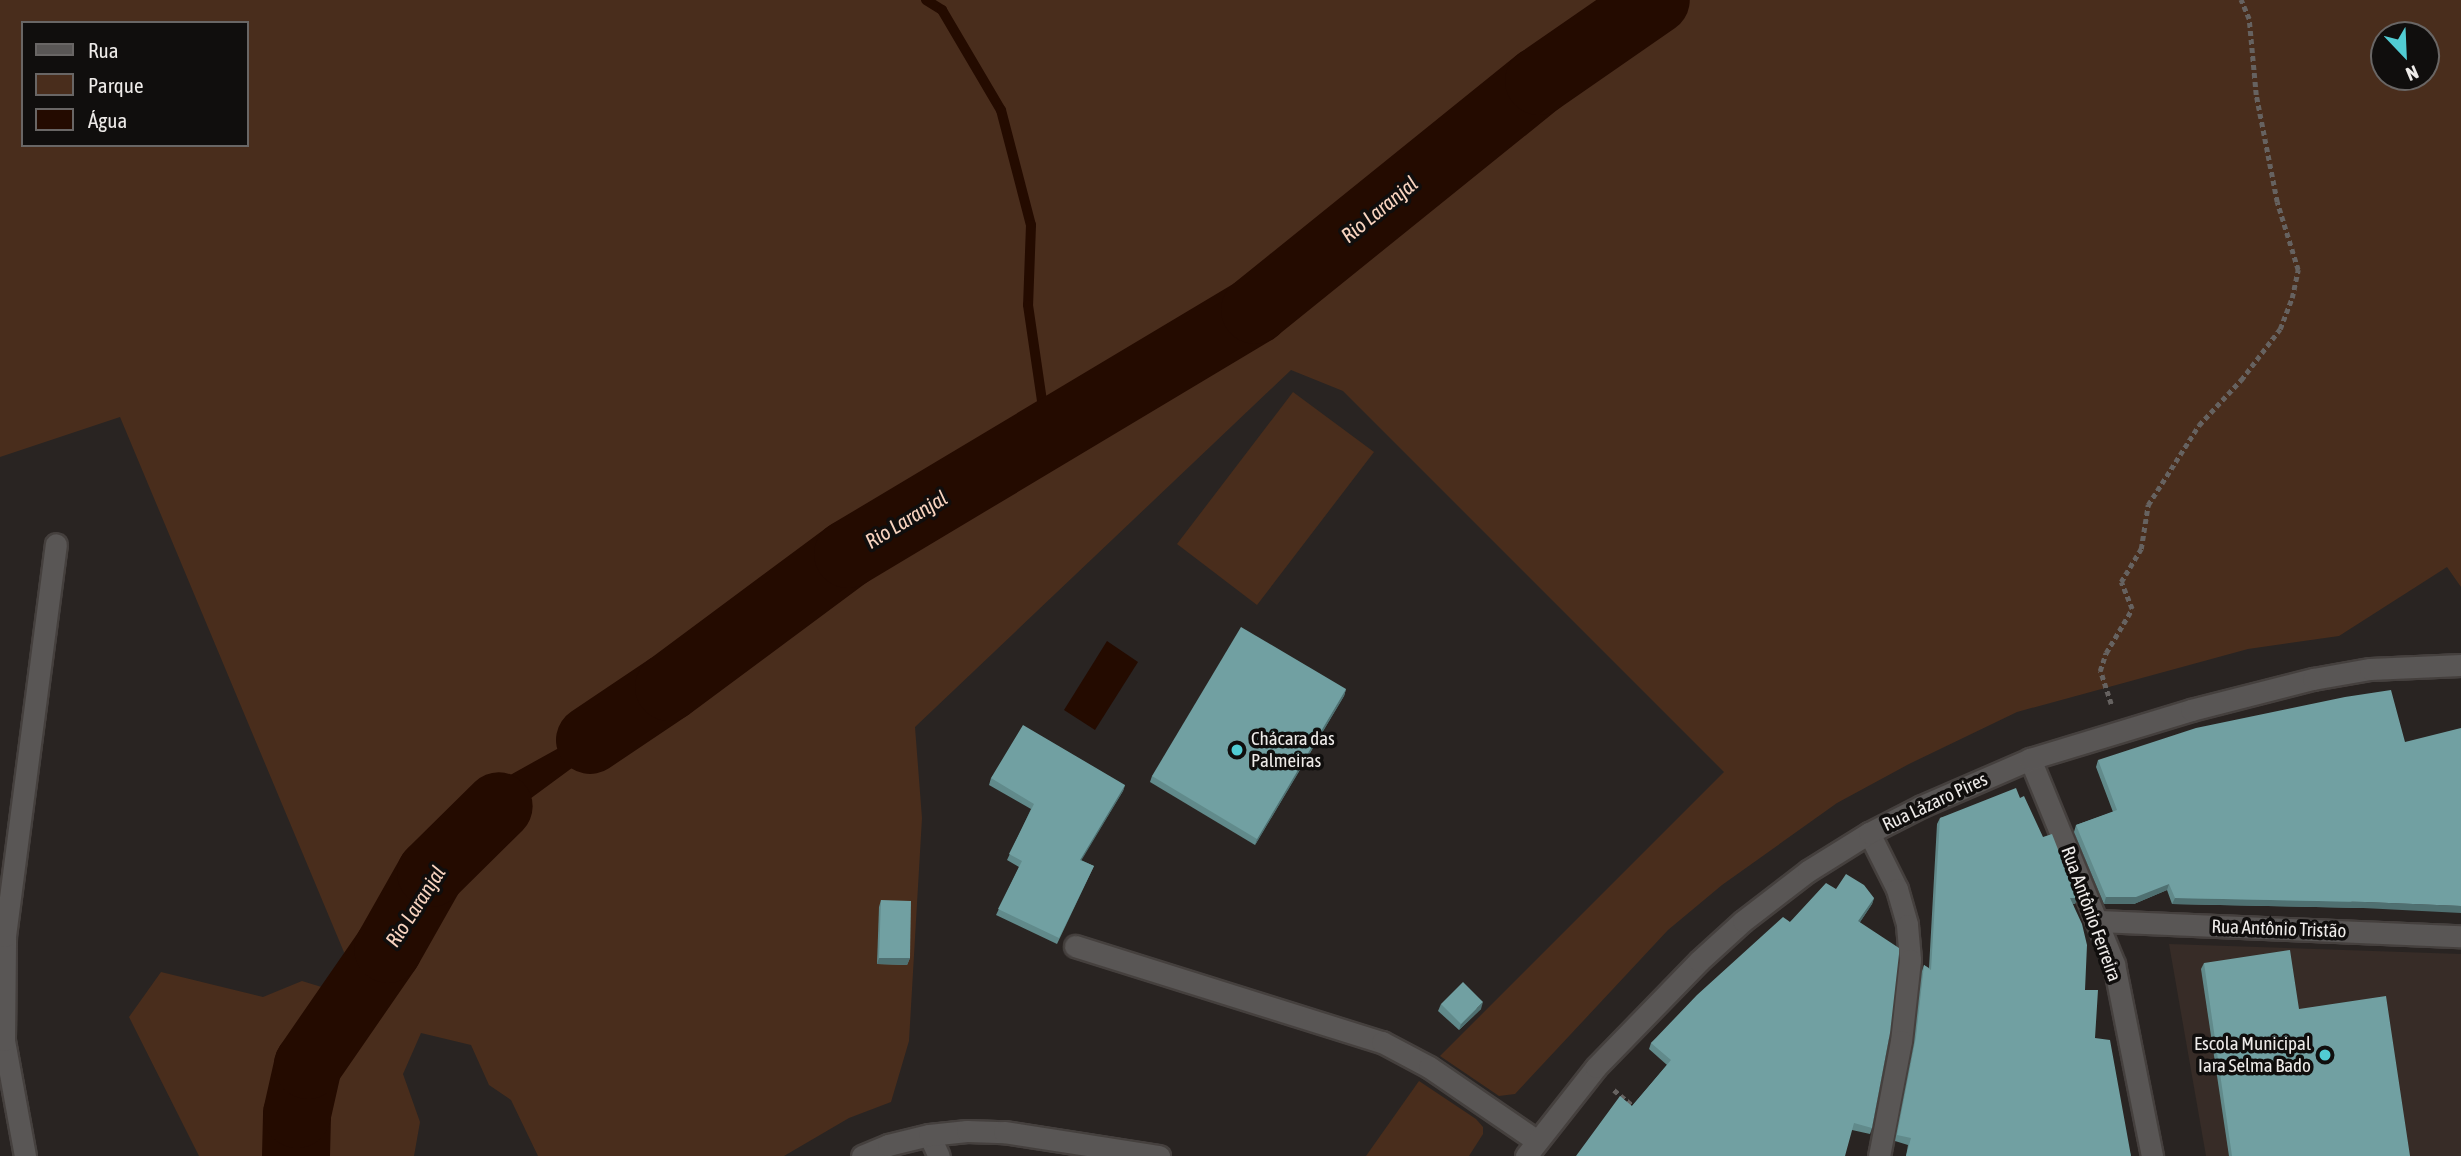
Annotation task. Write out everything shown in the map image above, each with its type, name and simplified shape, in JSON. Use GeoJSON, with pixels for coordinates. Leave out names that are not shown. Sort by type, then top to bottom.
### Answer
{"type":"FeatureCollection","features":[{"type":"Feature","properties":{"kind":"street"},"geometry":{"type":"LineString","coordinates":[[25,1156],[4,1040],[5,936],[56,544]]}},
{"type":"Feature","properties":{"kind":"street","name":"Rua Lázaro Pires"},"geometry":{"type":"LineString","coordinates":[[1531,1149],[1591,1072],[1637,1021],[1743,921],[1808,872],[1869,833],[1922,806],[2030,759],[2120,731],[2313,679],[2370,669],[2461,665]]}},
{"type":"Feature","properties":{"kind":"street","name":"Rua Antônio Ferreira"},"geometry":{"type":"LineString","coordinates":[[2030,759],[2114,964],[2152,1156]]}},
{"type":"Feature","properties":{"kind":"street"},"geometry":{"type":"LineString","coordinates":[[1869,833],[1903,908],[1910,960],[1902,1041],[1879,1156]]}},
{"type":"Feature","properties":{"kind":"street","name":"Rua Antônio Tristão"},"geometry":{"type":"LineString","coordinates":[[2097,921],[2461,936]]}},
{"type":"Feature","properties":{"kind":"street"},"geometry":{"type":"LineString","coordinates":[[1075,946],[1382,1042],[1429,1067],[1531,1149]]}},
{"type":"Feature","properties":{"kind":"street"},"geometry":{"type":"LineString","coordinates":[[862,1156],[888,1145],[929,1135],[1004,1132],[1159,1156]]}},
{"type":"Feature","properties":{"kind":"street"},"geometry":{"type":"LineString","coordinates":[[929,1135],[939,1156]]}},
{"type":"Feature","properties":{"kind":"path"},"geometry":{"type":"LineString","coordinates":[[2120,731],[2100,671],[2106,653],[2132,609],[2121,582],[2141,549],[2148,505],[2199,425],[2241,380],[2280,329],[2298,270],[2277,202],[2256,95],[2249,19],[2241,0]]}},
{"type":"Feature","properties":{"kind":"path"},"geometry":{"type":"LineString","coordinates":[[1591,1072],[1645,1116]]}},
{"type":"Feature","properties":{"kind":"shaded area","name":"Escola Municipal Iara Selma Bado"},"geometry":{"type":"Polygon","coordinates":[[[2169,944],[2461,954],[2461,1156],[2206,1156],[2169,944]]]}},
{"type":"Feature","properties":{"kind":"green space"},"geometry":{"type":"Polygon","coordinates":[[[0,0],[2461,0],[2461,587],[2447,567],[2339,636],[2248,649],[2017,712],[1909,764],[1837,803],[1722,885],[1668,930],[1515,1094],[1499,1096],[1440,1056],[1724,772],[1343,391],[1291,370],[915,727],[922,818],[909,1041],[891,1102],[849,1118],[784,1156],[538,1156],[511,1100],[489,1085],[471,1045],[421,1033],[403,1074],[420,1122],[414,1156],[199,1156],[129,1017],[161,972],[263,997],[302,981],[364,1000],[120,417],[0,457],[0,0]]]}},
{"type":"Feature","properties":{"kind":"green space"},"geometry":{"type":"Polygon","coordinates":[[[1293,392],[1374,452],[1257,605],[1177,544],[1293,392]]]}},
{"type":"Feature","properties":{"kind":"green space"},"geometry":{"type":"Polygon","coordinates":[[[1419,1081],[1476,1119],[1483,1127],[1483,1134],[1469,1156],[1366,1156],[1419,1081]]]}},
{"type":"Feature","properties":{"kind":"water"},"geometry":{"type":"Polygon","coordinates":[[[1107,641],[1138,662],[1095,730],[1064,710],[1107,641]]]}},
{"type":"Feature","properties":{"kind":"water"},"geometry":{"type":"Polygon","coordinates":[[[669,687],[595,751],[519,807],[439,885],[422,857],[483,790],[669,687]]]}},
{"type":"Feature","properties":{"kind":"building"},"geometry":{"type":"Polygon","coordinates":[[[1241,627],[1346,689],[1257,839],[1152,776],[1241,627]]]}},
{"type":"Feature","properties":{"kind":"building"},"geometry":{"type":"Polygon","coordinates":[[[2391,690],[2405,742],[2461,728],[2461,906],[2175,898],[2169,884],[2136,897],[2106,897],[2076,825],[2117,810],[2098,760],[2196,728],[2391,690]]]}},
{"type":"Feature","properties":{"kind":"building"},"geometry":{"type":"Polygon","coordinates":[[[1023,725],[1125,785],[1080,860],[1094,866],[1059,938],[998,909],[1022,861],[1009,854],[1034,804],[991,778],[1023,725]]]}},
{"type":"Feature","properties":{"kind":"building"},"geometry":{"type":"Polygon","coordinates":[[[2016,788],[2020,798],[2024,796],[2043,837],[2052,834],[2077,898],[2070,898],[2082,924],[2087,945],[2085,990],[2098,990],[2095,1038],[2110,1040],[2131,1156],[1906,1156],[1911,1138],[1897,1135],[1916,1037],[1924,965],[1931,970],[1940,818],[2016,788]]]}},
{"type":"Feature","properties":{"kind":"building"},"geometry":{"type":"Polygon","coordinates":[[[1846,874],[1864,885],[1874,898],[1858,921],[1899,948],[1890,1033],[1872,1128],[1854,1123],[1845,1156],[1576,1156],[1620,1096],[1632,1106],[1671,1060],[1651,1043],[1697,995],[1783,917],[1790,922],[1826,883],[1836,889],[1846,874]]]}},
{"type":"Feature","properties":{"kind":"building"},"geometry":{"type":"Polygon","coordinates":[[[881,900],[911,901],[910,958],[879,958],[881,900]]]}},
{"type":"Feature","properties":{"kind":"building"},"geometry":{"type":"Polygon","coordinates":[[[2290,950],[2299,1009],[2386,996],[2410,1156],[2232,1156],[2204,963],[2290,950]]]}},
{"type":"Feature","properties":{"kind":"building"},"geometry":{"type":"Polygon","coordinates":[[[1463,982],[1483,1002],[1461,1024],[1441,1004],[1463,982]]]}},
{"type":"Feature","properties":{"kind":"waterway"},"geometry":{"type":"LineString","coordinates":[[926,0],[942,10],[1001,110],[1031,225],[1028,305],[1047,435]]}},
{"type":"Feature","properties":{"kind":"waterway","name":"Rio Laranjal"},"geometry":{"type":"LineString","coordinates":[[590,740],[669,687],[848,554],[1255,310],[1539,81],[1656,0]]}},
{"type":"Feature","properties":{"kind":"waterway","name":"Rio Laranjal"},"geometry":{"type":"LineString","coordinates":[[296,1156],[297,1114],[308,1065],[388,949],[431,873],[499,806]]}},
{"type":"Feature","properties":{"kind":"place","name":"Chácara das Palmeiras"},"geometry":{"type":"Point","coordinates":[1237,750]}},
{"type":"Feature","properties":{"kind":"place","name":"Escola Municipal Iara Selma Bado"},"geometry":{"type":"Point","coordinates":[2325,1055]}}]}
